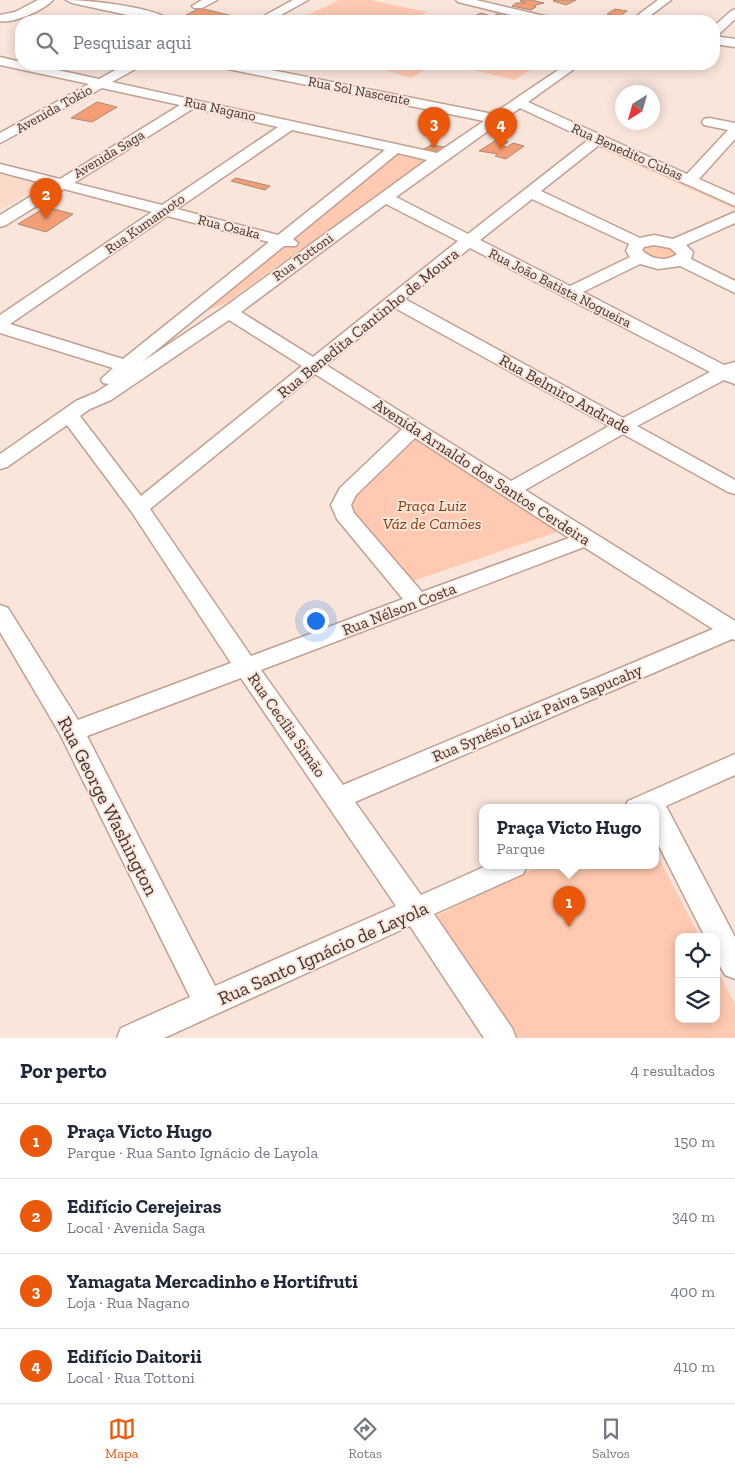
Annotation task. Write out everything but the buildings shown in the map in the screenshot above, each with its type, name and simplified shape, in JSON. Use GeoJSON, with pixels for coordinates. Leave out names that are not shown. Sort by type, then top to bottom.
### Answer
{"type":"FeatureCollection","features":[{"type":"Feature","properties":{"kind":"street"},"geometry":{"type":"LineString","coordinates":[[18,15],[47,0]]}},
{"type":"Feature","properties":{"kind":"street"},"geometry":{"type":"LineString","coordinates":[[72,0],[149,15]]}},
{"type":"Feature","properties":{"kind":"street"},"geometry":{"type":"LineString","coordinates":[[198,6],[212,0]]}},
{"type":"Feature","properties":{"kind":"street"},"geometry":{"type":"LineString","coordinates":[[272,15],[302,0]]}},
{"type":"Feature","properties":{"kind":"street"},"geometry":{"type":"LineString","coordinates":[[462,0],[524,15]]}},
{"type":"Feature","properties":{"kind":"street"},"geometry":{"type":"LineString","coordinates":[[644,15],[665,0]]}},
{"type":"Feature","properties":{"kind":"street"},"geometry":{"type":"LineString","coordinates":[[720,27],[735,13]]}},
{"type":"Feature","properties":{"kind":"street"},"geometry":{"type":"LineString","coordinates":[[2,18],[15,16]]}},
{"type":"Feature","properties":{"kind":"street"},"geometry":{"type":"LineString","coordinates":[[2,18],[15,21]]}},
{"type":"Feature","properties":{"kind":"street"},"geometry":{"type":"LineString","coordinates":[[720,41],[735,43]]}},
{"type":"Feature","properties":{"kind":"street"},"geometry":{"type":"LineString","coordinates":[[0,71],[7,63]]}},
{"type":"Feature","properties":{"kind":"street","name":"Rua Nagano"},"geometry":{"type":"LineString","coordinates":[[40,70],[439,158]]}},
{"type":"Feature","properties":{"kind":"street","name":"Avenida Tokio"},"geometry":{"type":"LineString","coordinates":[[0,139],[124,70]]}},
{"type":"Feature","properties":{"kind":"street","name":"Rua Sol Nascente"},"geometry":{"type":"LineString","coordinates":[[253,70],[496,119]]}},
{"type":"Feature","properties":{"kind":"street","name":"Rua Tottoni"},"geometry":{"type":"LineString","coordinates":[[0,463],[76,410],[104,396],[229,312],[439,158],[566,70]]}},
{"type":"Feature","properties":{"kind":"street","name":"Avenida Saga"},"geometry":{"type":"LineString","coordinates":[[0,222],[193,103]]}},
{"type":"Feature","properties":{"kind":"street","name":"Rua Benedito Cubas"},"geometry":{"type":"LineString","coordinates":[[519,103],[735,201]]}},
{"type":"Feature","properties":{"kind":"street"},"geometry":{"type":"LineString","coordinates":[[709,122],[735,127]]}},
{"type":"Feature","properties":{"kind":"street","name":"Rua Kumamoto"},"geometry":{"type":"LineString","coordinates":[[0,325],[164,210],[290,125]]}},
{"type":"Feature","properties":{"kind":"street"},"geometry":{"type":"LineString","coordinates":[[690,180],[735,131]]}},
{"type":"Feature","properties":{"kind":"street","name":"Rua Benedita Cantinho de Moura"},"geometry":{"type":"LineString","coordinates":[[139,508],[394,300],[598,139]]}},
{"type":"Feature","properties":{"kind":"street","name":"Rua Tottoni"},"geometry":{"type":"LineString","coordinates":[[76,410],[126,365],[395,149]]}},
{"type":"Feature","properties":{"kind":"street"},"geometry":{"type":"LineString","coordinates":[[583,151],[600,152],[614,157],[735,215]]}},
{"type":"Feature","properties":{"kind":"street"},"geometry":{"type":"LineString","coordinates":[[614,157],[628,152]]}},
{"type":"Feature","properties":{"kind":"street","name":"Rua Osaka"},"geometry":{"type":"LineString","coordinates":[[0,168],[59,185],[280,240],[312,250]]}},
{"type":"Feature","properties":{"kind":"street"},"geometry":{"type":"LineString","coordinates":[[530,192],[640,251],[647,261],[665,264],[681,260],[735,288]]}},
{"type":"Feature","properties":{"kind":"street","name":"Rua João Batista Nogueira"},"geometry":{"type":"LineString","coordinates":[[386,197],[469,241],[732,373]]}},
{"type":"Feature","properties":{"kind":"street"},"geometry":{"type":"LineString","coordinates":[[675,244],[735,215]]}},
{"type":"Feature","properties":{"kind":"street"},"geometry":{"type":"LineString","coordinates":[[570,292],[640,251],[654,240],[675,244],[685,252],[681,260]]}},
{"type":"Feature","properties":{"kind":"street","name":"Rua Belmiro Andrade"},"geometry":{"type":"LineString","coordinates":[[394,300],[735,488]]}},
{"type":"Feature","properties":{"kind":"street"},"geometry":{"type":"LineString","coordinates":[[175,326],[229,312]]}},
{"type":"Feature","properties":{"kind":"street","name":"Avenida Arnaldo dos Santos Cerdeira"},"geometry":{"type":"LineString","coordinates":[[229,312],[586,539],[734,630]]}},
{"type":"Feature","properties":{"kind":"street"},"geometry":{"type":"LineString","coordinates":[[0,325],[143,371]]}},
{"type":"Feature","properties":{"kind":"street"},"geometry":{"type":"LineString","coordinates":[[511,490],[623,426],[732,373]]}},
{"type":"Feature","properties":{"kind":"street","name":"Rua Cecília Simão"},"geometry":{"type":"LineString","coordinates":[[76,410],[139,508],[246,667],[339,798],[501,1038]]}},
{"type":"Feature","properties":{"kind":"street"},"geometry":{"type":"LineString","coordinates":[[414,428],[347,492],[341,505],[348,519],[417,601]]}},
{"type":"Feature","properties":{"kind":"street","name":"Rua Nélson Costa"},"geometry":{"type":"LineString","coordinates":[[72,732],[586,539]]}},
{"type":"Feature","properties":{"kind":"street","name":"Rua George Washington"},"geometry":{"type":"LineString","coordinates":[[1,619],[72,732],[210,1004]]}},
{"type":"Feature","properties":{"kind":"street","name":"Rua Synésio Luiz Paiva Sapucahy"},"geometry":{"type":"LineString","coordinates":[[339,798],[734,630]]}},
{"type":"Feature","properties":{"kind":"street"},"geometry":{"type":"LineString","coordinates":[[655,804],[735,764]]}},
{"type":"Feature","properties":{"kind":"street"},"geometry":{"type":"LineString","coordinates":[[659,825],[735,966]]}},
{"type":"Feature","properties":{"kind":"street","name":"Rua Santo Ignácio de Layola"},"geometry":{"type":"LineString","coordinates":[[132,1038],[507,869]]}},
{"type":"Feature","properties":{"kind":"shaded area"},"geometry":{"type":"Polygon","coordinates":[[[0,170],[48,182],[0,210],[0,170]]]}},
{"type":"Feature","properties":{"kind":"green space"},"geometry":{"type":"Polygon","coordinates":[[[339,0],[370,0],[427,12],[422,15],[308,15],[339,0]]]}},
{"type":"Feature","properties":{"kind":"green space"},"geometry":{"type":"Polygon","coordinates":[[[385,70],[425,70],[411,78],[385,70]]]}},
{"type":"Feature","properties":{"kind":"green space"},"geometry":{"type":"Polygon","coordinates":[[[473,70],[531,70],[514,80],[473,70]]]}},
{"type":"Feature","properties":{"kind":"green space"},"geometry":{"type":"Polygon","coordinates":[[[600,143],[735,203],[735,209],[596,146],[600,143]]]}},
{"type":"Feature","properties":{"kind":"green space"},"geometry":{"type":"Polygon","coordinates":[[[397,151],[429,158],[226,303],[199,314],[397,151]]]}},
{"type":"Feature","properties":{"kind":"green space"},"geometry":{"type":"Polygon","coordinates":[[[650,244],[668,246],[677,255],[662,260],[643,255],[642,249],[650,244]]]}},
{"type":"Feature","properties":{"kind":"green space","name":"Praça Luiz Váz de Camões"},"geometry":{"type":"Polygon","coordinates":[[[417,436],[563,530],[413,581],[357,517],[351,507],[350,499],[417,436]]]}},
{"type":"Feature","properties":{"kind":"green space"},"geometry":{"type":"Polygon","coordinates":[[[659,859],[698,933],[675,933],[675,1023],[720,1023],[720,976],[735,1004],[735,1038],[518,1038],[436,916],[532,869],[659,869],[659,859]]]}},
{"type":"Feature","properties":{"kind":"place","name":"Yamagata Mercadinho e Hortifruti"},"geometry":{"type":"Point","coordinates":[434,148]}},
{"type":"Feature","properties":{"kind":"place","name":"Edifício Daitorii"},"geometry":{"type":"Point","coordinates":[501,149]}},
{"type":"Feature","properties":{"kind":"place","name":"Edifício Cerejeiras"},"geometry":{"type":"Point","coordinates":[46,219]}},
{"type":"Feature","properties":{"kind":"place","name":"Praça Victo Hugo"},"geometry":{"type":"Point","coordinates":[569,927]}}]}
